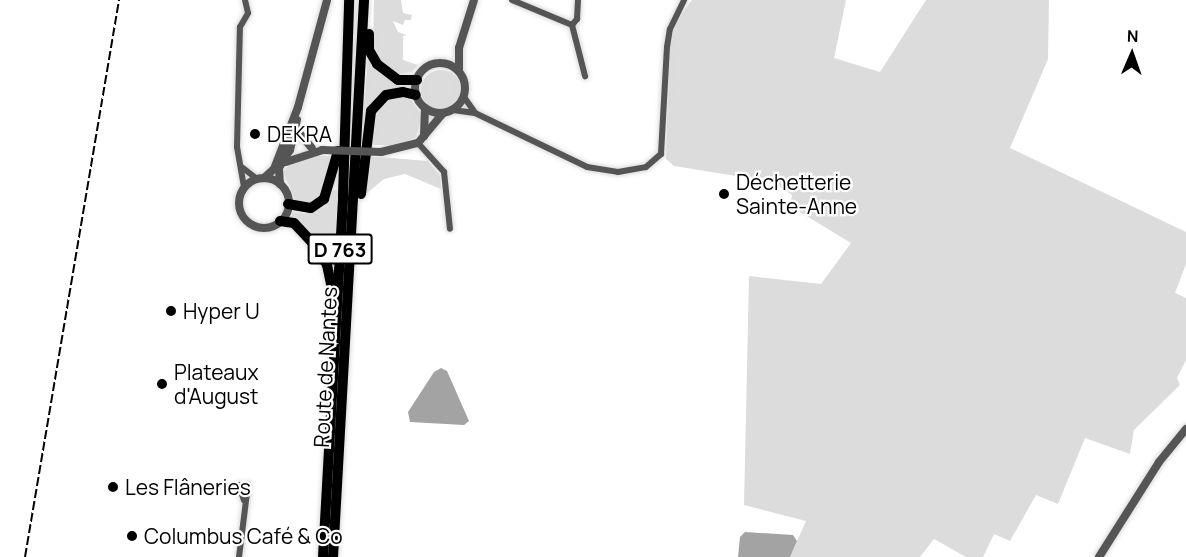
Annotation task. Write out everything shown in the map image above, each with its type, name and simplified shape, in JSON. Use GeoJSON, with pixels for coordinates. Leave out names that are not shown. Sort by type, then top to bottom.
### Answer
{"type":"FeatureCollection","features":[{"type":"Feature","properties":{"kind":"highway"},"geometry":{"type":"LineString","coordinates":[[366,0],[369,50],[377,64],[398,80],[417,80]]}},
{"type":"Feature","properties":{"kind":"highway","name":"Route de Nantes"},"geometry":{"type":"LineString","coordinates":[[333,557],[366,0]]}},
{"type":"Feature","properties":{"kind":"highway","name":"Route de Nantes"},"geometry":{"type":"LineString","coordinates":[[323,557],[345,132],[349,3]]}},
{"type":"Feature","properties":{"kind":"highway"},"geometry":{"type":"LineString","coordinates":[[348,300],[357,277],[367,121],[386,95],[403,92],[416,95]]}},
{"type":"Feature","properties":{"kind":"highway"},"geometry":{"type":"LineString","coordinates":[[288,204],[311,208],[324,199],[345,132]]}},
{"type":"Feature","properties":{"kind":"highway"},"geometry":{"type":"LineString","coordinates":[[280,221],[302,230],[327,266],[332,280],[331,316],[335,335]]}},
{"type":"Feature","properties":{"kind":"street"},"geometry":{"type":"LineString","coordinates":[[245,0],[248,13],[240,27],[237,147],[244,187],[239,200],[244,219],[259,227],[280,221],[288,204],[280,184],[279,168],[290,150],[296,128],[298,106]]}},
{"type":"Feature","properties":{"kind":"street"},"geometry":{"type":"LineString","coordinates":[[244,187],[260,179],[279,156],[298,106],[327,0]]}},
{"type":"Feature","properties":{"kind":"street"},"geometry":{"type":"LineString","coordinates":[[453,110],[464,97],[465,83],[459,71],[459,48],[474,0]]}},
{"type":"Feature","properties":{"kind":"street"},"geometry":{"type":"LineString","coordinates":[[512,0],[572,25]]}},
{"type":"Feature","properties":{"kind":"street"},"geometry":{"type":"LineString","coordinates":[[572,25],[578,20],[578,0]]}},
{"type":"Feature","properties":{"kind":"street"},"geometry":{"type":"LineString","coordinates":[[459,48],[444,63],[427,67],[417,80],[416,95],[425,108],[443,113],[453,110],[475,113],[587,167],[635,171],[657,162],[665,138],[670,29],[684,0]]}},
{"type":"Feature","properties":{"kind":"street"},"geometry":{"type":"LineString","coordinates":[[572,25],[585,76]]}},
{"type":"Feature","properties":{"kind":"street"},"geometry":{"type":"LineString","coordinates":[[444,63],[459,71]]}},
{"type":"Feature","properties":{"kind":"street"},"geometry":{"type":"LineString","coordinates":[[464,97],[475,113]]}},
{"type":"Feature","properties":{"kind":"street"},"geometry":{"type":"LineString","coordinates":[[425,108],[421,140],[444,172],[450,230]]}},
{"type":"Feature","properties":{"kind":"street"},"geometry":{"type":"LineString","coordinates":[[279,156],[290,150],[312,148],[381,152],[401,150],[421,140],[443,113]]}},
{"type":"Feature","properties":{"kind":"street"},"geometry":{"type":"LineString","coordinates":[[296,128],[312,148]]}},
{"type":"Feature","properties":{"kind":"street"},"geometry":{"type":"LineString","coordinates":[[279,168],[292,158],[322,150]]}},
{"type":"Feature","properties":{"kind":"street"},"geometry":{"type":"LineString","coordinates":[[241,167],[260,179],[280,184]]}},
{"type":"Feature","properties":{"kind":"street"},"geometry":{"type":"LineString","coordinates":[[1099,557],[1159,462],[1186,429]]}},
{"type":"Feature","properties":{"kind":"street"},"geometry":{"type":"LineString","coordinates":[[239,485],[244,501]]}},
{"type":"Feature","properties":{"kind":"street"},"geometry":{"type":"LineString","coordinates":[[240,557],[244,501],[248,485]]}},
{"type":"Feature","properties":{"kind":"shaded area"},"geometry":{"type":"Polygon","coordinates":[[[374,0],[401,0],[403,13],[412,15],[411,20],[405,20],[403,25],[393,21],[398,32],[407,35],[403,36],[403,60],[418,65],[412,72],[396,74],[385,68],[373,48],[374,0]]]}},
{"type":"Feature","properties":{"kind":"shaded area"},"geometry":{"type":"Polygon","coordinates":[[[692,0],[846,0],[834,58],[880,72],[926,0],[1049,0],[1048,59],[1010,148],[1186,232],[1186,264],[1175,293],[1186,298],[1186,360],[1177,378],[1180,385],[1134,430],[1130,454],[1085,438],[1058,504],[1036,495],[1010,541],[994,534],[983,557],[966,557],[934,539],[920,557],[790,557],[806,521],[744,505],[749,276],[821,284],[851,243],[790,206],[792,195],[773,182],[674,166],[666,159],[670,29],[692,0]]]}},
{"type":"Feature","properties":{"kind":"shaded area"},"geometry":{"type":"Polygon","coordinates":[[[368,55],[407,83],[407,89],[397,89],[365,120],[362,136],[368,55]]]}},
{"type":"Feature","properties":{"kind":"shaded area"},"geometry":{"type":"Polygon","coordinates":[[[441,70],[449,71],[455,76],[460,82],[460,98],[455,104],[449,109],[441,110],[433,109],[427,104],[422,98],[421,90],[422,82],[427,76],[433,71],[441,70]]]}},
{"type":"Feature","properties":{"kind":"shaded area"},"geometry":{"type":"Polygon","coordinates":[[[408,96],[422,115],[416,137],[397,145],[367,145],[372,117],[390,97],[408,96]]]}},
{"type":"Feature","properties":{"kind":"shaded area"},"geometry":{"type":"Polygon","coordinates":[[[315,156],[335,156],[329,185],[313,205],[296,201],[283,172],[292,162],[315,156]]]}},
{"type":"Feature","properties":{"kind":"shaded area"},"geometry":{"type":"Polygon","coordinates":[[[367,156],[428,161],[440,176],[441,189],[405,174],[384,179],[367,193],[367,156]]]}},
{"type":"Feature","properties":{"kind":"shaded area"},"geometry":{"type":"Polygon","coordinates":[[[333,190],[338,190],[334,264],[291,218],[293,212],[306,214],[324,207],[333,190]]]}},
{"type":"Feature","properties":{"kind":"shaded area"},"geometry":{"type":"Polygon","coordinates":[[[441,368],[447,371],[469,421],[464,425],[410,422],[408,412],[434,372],[441,368]]]}},
{"type":"Feature","properties":{"kind":"shaded area"},"geometry":{"type":"Polygon","coordinates":[[[745,532],[793,535],[797,541],[790,557],[738,557],[740,537],[745,532]]]}},
{"type":"Feature","properties":{"kind":"railway"},"geometry":{"type":"LineString","coordinates":[[25,557],[119,0]]}},
{"type":"Feature","properties":{"kind":"place","name":"DEKRA"},"geometry":{"type":"Point","coordinates":[255,134]}},
{"type":"Feature","properties":{"kind":"place","name":"Déchetterie Sainte-Anne"},"geometry":{"type":"Point","coordinates":[724,194]}},
{"type":"Feature","properties":{"kind":"place","name":"Hyper U"},"geometry":{"type":"Point","coordinates":[171,311]}},
{"type":"Feature","properties":{"kind":"place","name":"Plateaux d'August"},"geometry":{"type":"Point","coordinates":[162,384]}},
{"type":"Feature","properties":{"kind":"place","name":"Les Flâneries"},"geometry":{"type":"Point","coordinates":[113,487]}},
{"type":"Feature","properties":{"kind":"place","name":"Columbus Café & Co"},"geometry":{"type":"Point","coordinates":[132,536]}}]}
